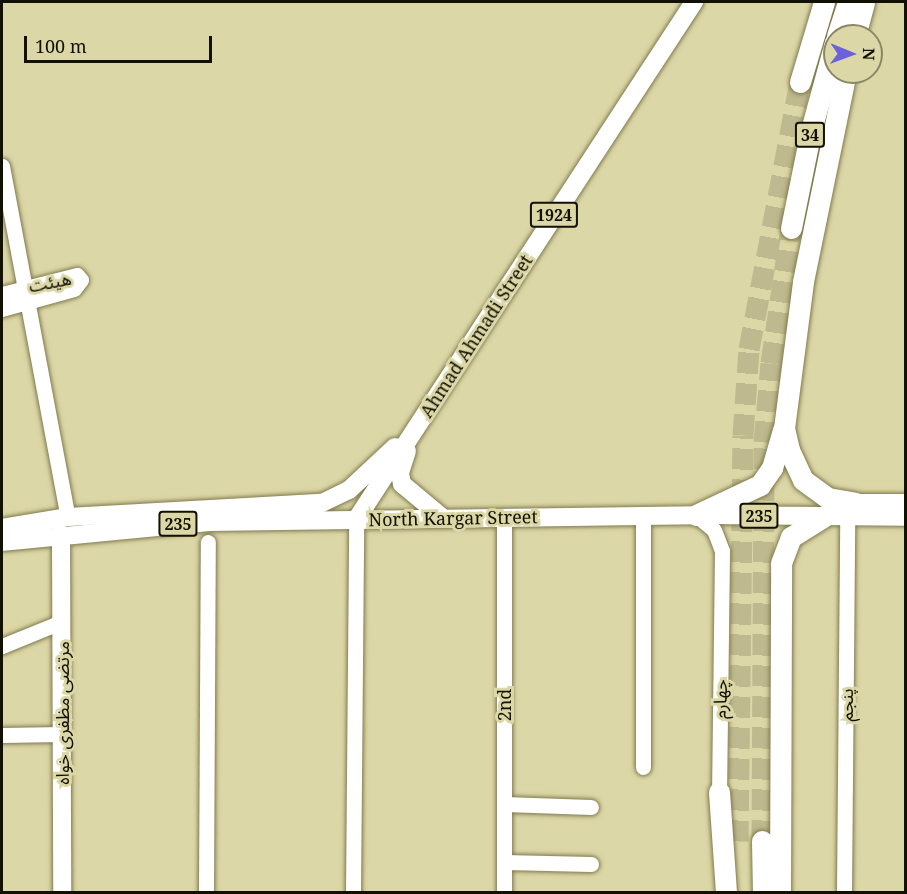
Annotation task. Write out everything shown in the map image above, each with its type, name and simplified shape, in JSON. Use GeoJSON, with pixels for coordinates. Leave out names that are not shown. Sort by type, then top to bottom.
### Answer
{"type":"FeatureCollection","features":[{"type":"Feature","properties":{"kind":"highway"},"geometry":{"type":"LineString","coordinates":[[813,2],[800,82],[824,2]]}},
{"type":"Feature","properties":{"kind":"highway"},"geometry":{"type":"LineString","coordinates":[[841,24],[848,2]]}},
{"type":"Feature","properties":{"kind":"highway"},"geometry":{"type":"LineString","coordinates":[[858,24],[864,2]]}},
{"type":"Feature","properties":{"kind":"highway","name":"34"},"geometry":{"type":"LineString","coordinates":[[791,228],[811,130],[824,84]]}},
{"type":"Feature","properties":{"kind":"highway"},"geometry":{"type":"LineString","coordinates":[[696,514],[760,486],[772,468],[784,428],[803,282],[844,84]]}},
{"type":"Feature","properties":{"kind":"highway"},"geometry":{"type":"LineString","coordinates":[[784,428],[789,450],[803,480],[828,498],[852,510]]}},
{"type":"Feature","properties":{"kind":"highway"},"geometry":{"type":"LineString","coordinates":[[780,892],[781,563],[791,537],[823,517]]}},
{"type":"Feature","properties":{"kind":"highway"},"geometry":{"type":"LineString","coordinates":[[719,792],[726,892]]}},
{"type":"Feature","properties":{"kind":"highway"},"geometry":{"type":"LineString","coordinates":[[737,892],[738,841]]}},
{"type":"Feature","properties":{"kind":"highway"},"geometry":{"type":"LineString","coordinates":[[762,841],[763,892]]}},
{"type":"Feature","properties":{"kind":"main road","name":"Ahmad Ahmadi Street"},"geometry":{"type":"LineString","coordinates":[[356,520],[694,2]]}},
{"type":"Feature","properties":{"kind":"main road","name":"North Kargar Street"},"geometry":{"type":"LineString","coordinates":[[2,542],[64,525],[322,503],[349,490],[414,429]]}},
{"type":"Feature","properties":{"kind":"main road"},"geometry":{"type":"LineString","coordinates":[[414,429],[400,479],[409,492],[443,518]]}},
{"type":"Feature","properties":{"kind":"main road","name":"North Kargar Street"},"geometry":{"type":"LineString","coordinates":[[2,528],[208,522],[696,514],[823,517],[852,510],[906,503]]}},
{"type":"Feature","properties":{"kind":"main road","name":"North Kargar Street"},"geometry":{"type":"LineString","coordinates":[[852,510],[906,517]]}},
{"type":"Feature","properties":{"kind":"main road","name":"مرتضی مظفری خواه"},"geometry":{"type":"LineString","coordinates":[[62,892],[61,622],[64,525]]}},
{"type":"Feature","properties":{"kind":"street"},"geometry":{"type":"LineString","coordinates":[[2,166],[26,294],[64,525]]}},
{"type":"Feature","properties":{"kind":"street","name":"هیئت"},"geometry":{"type":"LineString","coordinates":[[2,294],[26,294]]}},
{"type":"Feature","properties":{"kind":"street","name":"هیئت"},"geometry":{"type":"LineString","coordinates":[[2,309],[26,294]]}},
{"type":"Feature","properties":{"kind":"street","name":"پنجم"},"geometry":{"type":"LineString","coordinates":[[844,892],[852,510]]}},
{"type":"Feature","properties":{"kind":"street","name":"چهارم"},"geometry":{"type":"LineString","coordinates":[[696,514],[714,530],[722,551],[718,892]]}},
{"type":"Feature","properties":{"kind":"street"},"geometry":{"type":"LineString","coordinates":[[643,515],[643,766]]}},
{"type":"Feature","properties":{"kind":"street","name":"2nd"},"geometry":{"type":"LineString","coordinates":[[504,518],[504,892]]}},
{"type":"Feature","properties":{"kind":"street"},"geometry":{"type":"LineString","coordinates":[[353,892],[356,520]]}},
{"type":"Feature","properties":{"kind":"street"},"geometry":{"type":"LineString","coordinates":[[206,892],[208,542]]}},
{"type":"Feature","properties":{"kind":"street"},"geometry":{"type":"LineString","coordinates":[[2,646],[61,622]]}},
{"type":"Feature","properties":{"kind":"street"},"geometry":{"type":"LineString","coordinates":[[2,735],[62,734]]}},
{"type":"Feature","properties":{"kind":"street"},"geometry":{"type":"LineString","coordinates":[[504,804],[591,807]]}},
{"type":"Feature","properties":{"kind":"street"},"geometry":{"type":"LineString","coordinates":[[504,862],[591,864]]}},
{"type":"Feature","properties":{"kind":"tunnel"},"geometry":{"type":"LineString","coordinates":[[738,841],[743,435],[749,349],[800,82]]}},
{"type":"Feature","properties":{"kind":"tunnel"},"geometry":{"type":"LineString","coordinates":[[762,841],[764,442],[771,363],[791,228]]}}]}
